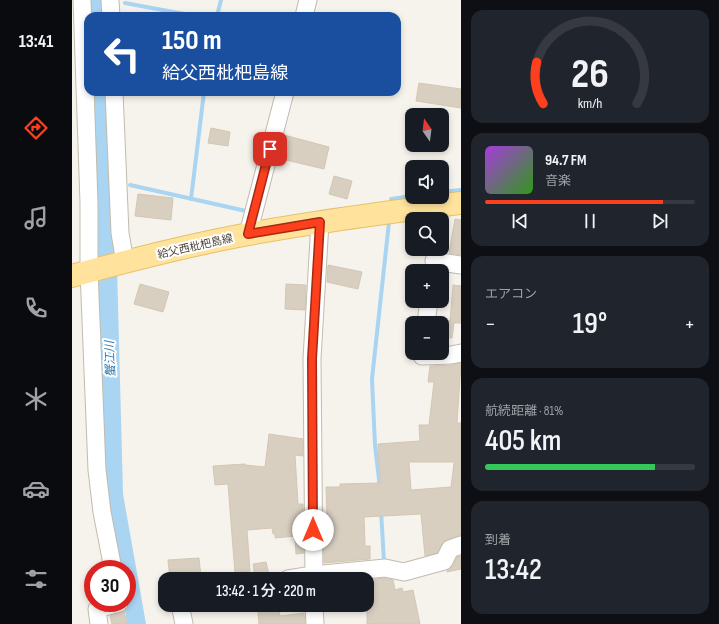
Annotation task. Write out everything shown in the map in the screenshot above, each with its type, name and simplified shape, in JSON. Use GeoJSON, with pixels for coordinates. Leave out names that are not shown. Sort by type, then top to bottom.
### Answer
{"type":"FeatureCollection","features":[{"type":"Feature","properties":{"kind":"main road","name":"給父西枇杷島線"},"geometry":{"type":"LineString","coordinates":[[80,274],[125,262],[248,234],[320,222],[447,209]]}},
{"type":"Feature","properties":{"kind":"street"},"geometry":{"type":"LineString","coordinates":[[82,0],[84,58]]}},
{"type":"Feature","properties":{"kind":"street"},"geometry":{"type":"LineString","coordinates":[[110,0],[111,12]]}},
{"type":"Feature","properties":{"kind":"street"},"geometry":{"type":"LineString","coordinates":[[305,12],[308,0]]}},
{"type":"Feature","properties":{"kind":"street"},"geometry":{"type":"LineString","coordinates":[[85,96],[89,203],[80,274],[97,470],[102,512],[111,560]]}},
{"type":"Feature","properties":{"kind":"street"},"geometry":{"type":"LineString","coordinates":[[114,96],[120,233],[125,262]]}},
{"type":"Feature","properties":{"kind":"street"},"geometry":{"type":"LineString","coordinates":[[248,234],[284,96]]}},
{"type":"Feature","properties":{"kind":"street"},"geometry":{"type":"LineString","coordinates":[[314,572],[312,359],[320,222]]}},
{"type":"Feature","properties":{"kind":"street"},"geometry":{"type":"LineString","coordinates":[[434,260],[461,265]]}},
{"type":"Feature","properties":{"kind":"street"},"geometry":{"type":"LineString","coordinates":[[449,355],[461,353]]}},
{"type":"Feature","properties":{"kind":"street"},"geometry":{"type":"LineString","coordinates":[[353,572],[385,568],[404,572],[444,560],[450,549],[461,546]]}},
{"type":"Feature","properties":{"kind":"street"},"geometry":{"type":"LineString","coordinates":[[97,612],[99,624]]}},
{"type":"Feature","properties":{"kind":"street"},"geometry":{"type":"LineString","coordinates":[[182,612],[184,624]]}},
{"type":"Feature","properties":{"kind":"street"},"geometry":{"type":"LineString","coordinates":[[314,612],[315,624]]}},
{"type":"Feature","properties":{"kind":"water"},"geometry":{"type":"Polygon","coordinates":[[[89,0],[105,0],[105,12],[89,12],[89,0]]]}},
{"type":"Feature","properties":{"kind":"water","name":"蟹江川"},"geometry":{"type":"Polygon","coordinates":[[[92,96],[108,96],[117,267],[123,494],[135,560],[117,560],[104,468],[92,96]]]}},
{"type":"Feature","properties":{"kind":"water"},"geometry":{"type":"Polygon","coordinates":[[[136,567],[146,624],[127,624],[125,612],[136,612],[136,567]]]}},
{"type":"Feature","properties":{"kind":"building"},"geometry":{"type":"Polygon","coordinates":[[[419,83],[461,89],[461,108],[416,101],[419,83]]]}},
{"type":"Feature","properties":{"kind":"building"},"geometry":{"type":"Polygon","coordinates":[[[211,128],[230,132],[228,146],[208,143],[211,128]]]}},
{"type":"Feature","properties":{"kind":"building"},"geometry":{"type":"Polygon","coordinates":[[[284,135],[329,147],[324,169],[286,160],[288,151],[281,149],[284,135]]]}},
{"type":"Feature","properties":{"kind":"building"},"geometry":{"type":"Polygon","coordinates":[[[334,176],[352,181],[347,199],[329,194],[334,176]]]}},
{"type":"Feature","properties":{"kind":"building"},"geometry":{"type":"Polygon","coordinates":[[[138,194],[173,198],[171,220],[135,216],[138,194]]]}},
{"type":"Feature","properties":{"kind":"building"},"geometry":{"type":"Polygon","coordinates":[[[455,219],[461,220],[461,255],[449,253],[455,219]]]}},
{"type":"Feature","properties":{"kind":"building"},"geometry":{"type":"Polygon","coordinates":[[[328,265],[362,272],[358,289],[327,282],[328,265]]]}},
{"type":"Feature","properties":{"kind":"building"},"geometry":{"type":"Polygon","coordinates":[[[140,284],[169,292],[163,312],[134,304],[140,284]]]}},
{"type":"Feature","properties":{"kind":"building"},"geometry":{"type":"Polygon","coordinates":[[[286,284],[306,285],[305,310],[285,309],[286,284]]]}},
{"type":"Feature","properties":{"kind":"building"},"geometry":{"type":"Polygon","coordinates":[[[453,285],[461,286],[461,323],[454,323],[452,338],[449,338],[453,285]]]}},
{"type":"Feature","properties":{"kind":"building"},"geometry":{"type":"Polygon","coordinates":[[[461,363],[457,423],[461,423],[461,462],[409,462],[411,490],[451,487],[454,463],[461,463],[461,535],[447,540],[441,545],[437,553],[425,556],[421,514],[364,517],[365,546],[370,546],[370,559],[324,563],[323,515],[327,515],[326,487],[340,487],[340,484],[380,483],[378,444],[420,441],[419,425],[429,425],[434,382],[428,382],[430,366],[461,363]]]}},
{"type":"Feature","properties":{"kind":"building"},"geometry":{"type":"Polygon","coordinates":[[[269,434],[303,439],[303,456],[295,455],[298,504],[303,504],[304,553],[296,554],[295,536],[275,538],[272,528],[247,530],[250,571],[235,572],[228,484],[215,485],[213,466],[245,464],[265,467],[269,434]]]}},
{"type":"Feature","properties":{"kind":"building"},"geometry":{"type":"Polygon","coordinates":[[[461,556],[461,569],[447,572],[453,566],[457,557],[461,556]]]}},
{"type":"Feature","properties":{"kind":"building"},"geometry":{"type":"Polygon","coordinates":[[[199,558],[200,572],[169,572],[168,560],[199,558]]]}},
{"type":"Feature","properties":{"kind":"building"},"geometry":{"type":"Polygon","coordinates":[[[266,562],[268,572],[254,572],[253,564],[266,562]]]}},
{"type":"Feature","properties":{"kind":"building"},"geometry":{"type":"Polygon","coordinates":[[[384,578],[393,580],[395,590],[402,588],[403,592],[413,590],[420,624],[367,624],[367,612],[374,612],[374,579],[384,578]]]}},
{"type":"Feature","properties":{"kind":"building"},"geometry":{"type":"Polygon","coordinates":[[[124,612],[127,624],[112,624],[110,616],[124,612]]]}},
{"type":"Feature","properties":{"kind":"building"},"geometry":{"type":"Polygon","coordinates":[[[258,612],[279,612],[280,616],[304,613],[305,624],[259,624],[258,612]]]}},
{"type":"Feature","properties":{"kind":"waterway"},"geometry":{"type":"LineString","coordinates":[[218,12],[221,0]]}},
{"type":"Feature","properties":{"kind":"waterway"},"geometry":{"type":"LineString","coordinates":[[125,3],[173,12]]}},
{"type":"Feature","properties":{"kind":"waterway"},"geometry":{"type":"LineString","coordinates":[[191,199],[204,96]]}},
{"type":"Feature","properties":{"kind":"waterway"},"geometry":{"type":"LineString","coordinates":[[130,185],[246,211]]}},
{"type":"Feature","properties":{"kind":"waterway"},"geometry":{"type":"LineString","coordinates":[[449,191],[460,190]]}},
{"type":"Feature","properties":{"kind":"waterway"},"geometry":{"type":"LineString","coordinates":[[391,199],[405,197]]}},
{"type":"Feature","properties":{"kind":"waterway"},"geometry":{"type":"LineString","coordinates":[[380,488],[375,445],[372,379],[389,222]]}},
{"type":"Feature","properties":{"kind":"waterway"},"geometry":{"type":"LineString","coordinates":[[381,511],[384,561],[381,562]]}},
{"type":"Feature","properties":{"kind":"route"},"geometry":{"type":"LineString","coordinates":[[270,149],[248,234],[320,222],[312,359],[314,443],[313,530]]}}]}
